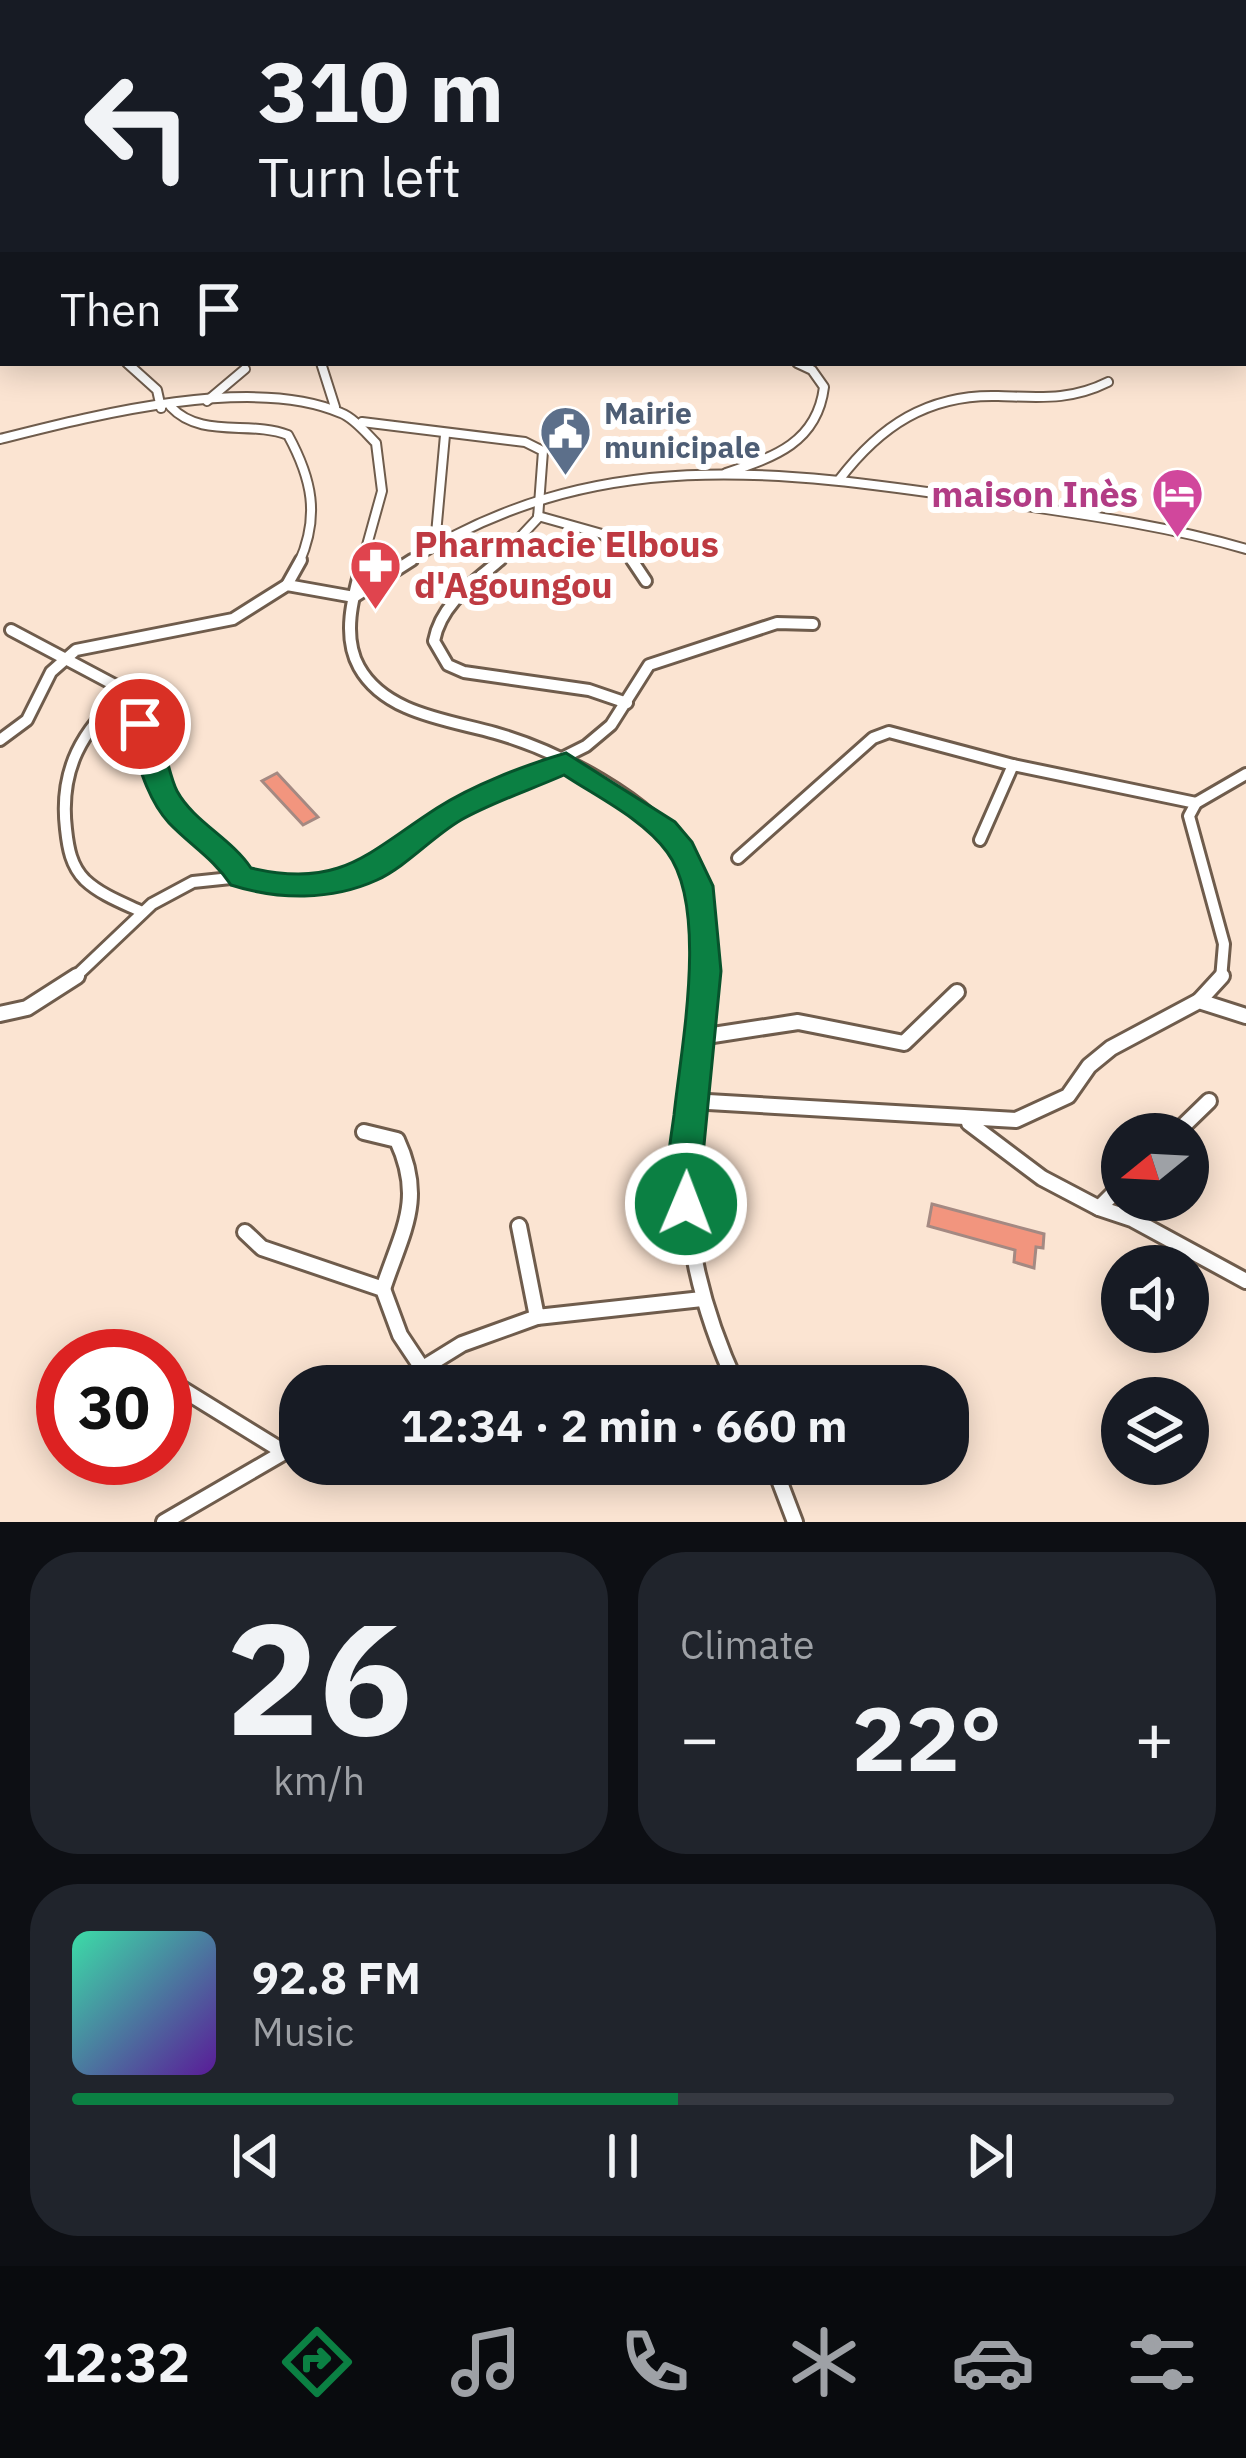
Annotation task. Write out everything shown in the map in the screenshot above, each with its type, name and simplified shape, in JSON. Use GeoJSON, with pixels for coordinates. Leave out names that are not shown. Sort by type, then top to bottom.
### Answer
{"type":"FeatureCollection","features":[{"type":"Feature","properties":{"kind":"street"},"geometry":{"type":"LineString","coordinates":[[0,740],[27,720],[51,672],[66,658],[106,641],[232,619],[287,585],[311,545],[315,522],[308,483],[288,435],[256,424],[181,420],[130,366]]}},
{"type":"Feature","properties":{"kind":"street"},"geometry":{"type":"LineString","coordinates":[[322,366],[335,407]]}},
{"type":"Feature","properties":{"kind":"street"},"geometry":{"type":"LineString","coordinates":[[723,474],[791,448],[816,426],[824,387],[812,370],[803,366]]}},
{"type":"Feature","properties":{"kind":"street"},"geometry":{"type":"LineString","coordinates":[[205,403],[245,369]]}},
{"type":"Feature","properties":{"kind":"street"},"geometry":{"type":"LineString","coordinates":[[839,480],[865,443],[913,410],[990,395],[1049,402],[1108,382]]}},
{"type":"Feature","properties":{"kind":"street"},"geometry":{"type":"LineString","coordinates":[[0,439],[166,408],[271,398],[335,407],[362,422],[538,446],[543,460],[538,516],[440,618],[433,631],[437,651],[448,665],[464,672],[589,691],[627,703]]}},
{"type":"Feature","properties":{"kind":"street"},"geometry":{"type":"LineString","coordinates":[[362,422],[379,447],[383,489],[354,597],[351,649],[376,688],[407,708],[514,738],[566,763],[655,822],[692,866],[706,971],[691,1102],[686,1204],[702,1299],[729,1365]]}},
{"type":"Feature","properties":{"kind":"street"},"geometry":{"type":"LineString","coordinates":[[435,544],[446,435]]}},
{"type":"Feature","properties":{"kind":"street"},"geometry":{"type":"LineString","coordinates":[[287,585],[354,597],[435,544],[543,499],[616,479],[723,474],[789,473],[1057,511],[1205,537],[1246,549]]}},
{"type":"Feature","properties":{"kind":"street"},"geometry":{"type":"LineString","coordinates":[[538,516],[621,542],[646,581]]}},
{"type":"Feature","properties":{"kind":"street"},"geometry":{"type":"LineString","coordinates":[[0,1014],[35,1005],[57,992],[142,912],[178,887],[201,878],[241,877],[302,885],[344,881],[403,850],[452,812],[566,763],[606,731],[649,665],[777,623],[813,624]]}},
{"type":"Feature","properties":{"kind":"street"},"geometry":{"type":"LineString","coordinates":[[11,630],[126,691],[162,790],[176,813],[229,858],[241,877]]}},
{"type":"Feature","properties":{"kind":"street"},"geometry":{"type":"LineString","coordinates":[[126,691],[88,726],[72,750],[62,798],[72,862],[80,874],[142,912]]}},
{"type":"Feature","properties":{"kind":"street"},"geometry":{"type":"LineString","coordinates":[[738,858],[880,735],[900,733],[1013,765],[1196,803]]}},
{"type":"Feature","properties":{"kind":"street"},"geometry":{"type":"LineString","coordinates":[[980,840],[1013,765]]}},
{"type":"Feature","properties":{"kind":"street"},"geometry":{"type":"LineString","coordinates":[[691,1102],[966,1121],[1016,1120],[1068,1096],[1089,1066],[1111,1048],[1214,991],[1225,971],[1220,931],[1189,830],[1189,816],[1196,803],[1246,774]]}},
{"type":"Feature","properties":{"kind":"street"},"geometry":{"type":"LineString","coordinates":[[700,1037],[798,1022],[904,1043],[957,992]]}},
{"type":"Feature","properties":{"kind":"street"},"geometry":{"type":"LineString","coordinates":[[1199,1001],[1246,1016]]}},
{"type":"Feature","properties":{"kind":"street"},"geometry":{"type":"LineString","coordinates":[[1196,1113],[1209,1101]]}},
{"type":"Feature","properties":{"kind":"street"},"geometry":{"type":"LineString","coordinates":[[966,1121],[1042,1178],[1099,1208],[1132,1219],[1246,1282]]}},
{"type":"Feature","properties":{"kind":"street"},"geometry":{"type":"LineString","coordinates":[[364,1132],[397,1139],[413,1182],[413,1197],[383,1289],[400,1335],[420,1365]]}},
{"type":"Feature","properties":{"kind":"street"},"geometry":{"type":"LineString","coordinates":[[519,1226],[538,1317]]}},
{"type":"Feature","properties":{"kind":"street"},"geometry":{"type":"LineString","coordinates":[[245,1232],[262,1248],[383,1289]]}},
{"type":"Feature","properties":{"kind":"street"},"geometry":{"type":"LineString","coordinates":[[428,1365],[494,1329],[538,1317],[702,1299]]}},
{"type":"Feature","properties":{"kind":"street"},"geometry":{"type":"LineString","coordinates":[[192,1394],[279,1440]]}},
{"type":"Feature","properties":{"kind":"street"},"geometry":{"type":"LineString","coordinates":[[164,1522],[279,1456]]}},
{"type":"Feature","properties":{"kind":"street"},"geometry":{"type":"LineString","coordinates":[[781,1485],[795,1522]]}},
{"type":"Feature","properties":{"kind":"building"},"geometry":{"type":"Polygon","coordinates":[[[277,773],[318,817],[303,825],[262,781],[277,773]]]}},
{"type":"Feature","properties":{"kind":"building"},"geometry":{"type":"Polygon","coordinates":[[[932,1204],[1044,1234],[1043,1248],[1036,1247],[1034,1268],[1014,1262],[1015,1250],[928,1226],[932,1204]]]}},
{"type":"Feature","properties":{"kind":"place","name":"Mairie municipale"},"geometry":{"type":"Point","coordinates":[565,477]}},
{"type":"Feature","properties":{"kind":"place","name":"maison Inès"},"geometry":{"type":"Point","coordinates":[1177,540]}},
{"type":"Feature","properties":{"kind":"place","name":"Pharmacie Elbous d'Agoungou"},"geometry":{"type":"Point","coordinates":[375,611]}},
{"type":"Feature","properties":{"kind":"route"},"geometry":{"type":"LineString","coordinates":[[140,724],[162,790],[176,813],[229,858],[241,877],[268,883],[344,881],[403,850],[452,812],[566,763],[665,830],[682,849],[698,886],[706,971],[686,1155],[686,1204]]}}]}
